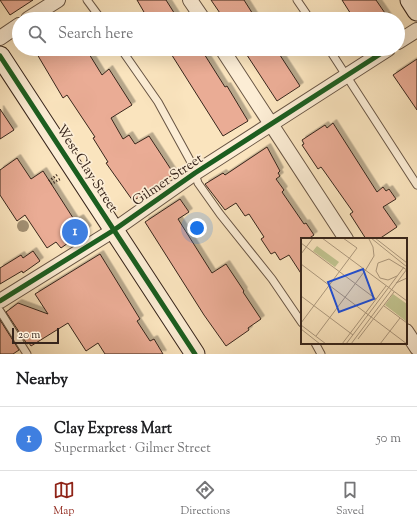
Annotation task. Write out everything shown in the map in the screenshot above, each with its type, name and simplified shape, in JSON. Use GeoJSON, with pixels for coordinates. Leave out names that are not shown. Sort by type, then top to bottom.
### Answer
{"type":"FeatureCollection","features":[{"type":"Feature","properties":{"kind":"street"},"geometry":{"type":"LineString","coordinates":[[39,12],[58,0]]}},
{"type":"Feature","properties":{"kind":"street"},"geometry":{"type":"LineString","coordinates":[[190,0],[198,12]]}},
{"type":"Feature","properties":{"kind":"street"},"geometry":{"type":"LineString","coordinates":[[410,0],[417,11]]}},
{"type":"Feature","properties":{"kind":"street"},"geometry":{"type":"LineString","coordinates":[[0,38],[12,30]]}},
{"type":"Feature","properties":{"kind":"street"},"geometry":{"type":"LineString","coordinates":[[405,38],[417,30]]}},
{"type":"Feature","properties":{"kind":"street","name":"West Clay Street"},"geometry":{"type":"LineString","coordinates":[[0,56],[195,354]]}},
{"type":"Feature","properties":{"kind":"street"},"geometry":{"type":"LineString","coordinates":[[227,56],[345,238]]}},
{"type":"Feature","properties":{"kind":"street","name":"Gilmer Street"},"geometry":{"type":"LineString","coordinates":[[0,301],[114,230],[195,173],[377,56]]}},
{"type":"Feature","properties":{"kind":"street"},"geometry":{"type":"LineString","coordinates":[[407,333],[417,348]]}},
{"type":"Feature","properties":{"kind":"lane"},"geometry":{"type":"LineString","coordinates":[[87,0],[95,12]]}},
{"type":"Feature","properties":{"kind":"lane"},"geometry":{"type":"LineString","coordinates":[[297,0],[305,12]]}},
{"type":"Feature","properties":{"kind":"lane"},"geometry":{"type":"LineString","coordinates":[[126,56],[158,102],[192,164],[198,183],[220,214],[272,279],[301,322]]}},
{"type":"Feature","properties":{"kind":"lane"},"geometry":{"type":"LineString","coordinates":[[334,56],[417,185]]}},
{"type":"Feature","properties":{"kind":"lane"},"geometry":{"type":"LineString","coordinates":[[0,312],[27,354]]}},
{"type":"Feature","properties":{"kind":"lane"},"geometry":{"type":"LineString","coordinates":[[316,344],[321,354]]}},
{"type":"Feature","properties":{"kind":"path"},"geometry":{"type":"LineString","coordinates":[[49,181],[57,175]]}},
{"type":"Feature","properties":{"kind":"path"},"geometry":{"type":"LineString","coordinates":[[51,184],[60,179]]}},
{"type":"Feature","properties":{"kind":"building"},"geometry":{"type":"Polygon","coordinates":[[[0,0],[33,0],[15,12],[12,12],[10,15],[0,0]]]}},
{"type":"Feature","properties":{"kind":"building"},"geometry":{"type":"Polygon","coordinates":[[[137,0],[166,0],[174,12],[144,12],[137,0]]]}},
{"type":"Feature","properties":{"kind":"building"},"geometry":{"type":"Polygon","coordinates":[[[211,0],[244,0],[252,12],[219,12],[211,0]]]}},
{"type":"Feature","properties":{"kind":"building"},"geometry":{"type":"Polygon","coordinates":[[[342,0],[376,0],[384,12],[350,12],[342,0]]]}},
{"type":"Feature","properties":{"kind":"building"},"geometry":{"type":"Polygon","coordinates":[[[38,56],[90,56],[102,75],[109,69],[132,105],[111,118],[123,139],[129,135],[135,144],[149,136],[174,174],[133,201],[106,163],[108,162],[93,138],[95,137],[67,95],[63,98],[38,56]]]}},
{"type":"Feature","properties":{"kind":"building"},"geometry":{"type":"Polygon","coordinates":[[[172,56],[205,56],[225,87],[227,86],[248,121],[223,136],[172,56]]]}},
{"type":"Feature","properties":{"kind":"building"},"geometry":{"type":"Polygon","coordinates":[[[248,56],[281,56],[300,86],[277,101],[248,56]]]}},
{"type":"Feature","properties":{"kind":"building"},"geometry":{"type":"Polygon","coordinates":[[[417,59],[417,110],[393,75],[417,59]]]}},
{"type":"Feature","properties":{"kind":"building"},"geometry":{"type":"Polygon","coordinates":[[[0,109],[14,130],[0,139],[0,109]]]}},
{"type":"Feature","properties":{"kind":"building"},"geometry":{"type":"Polygon","coordinates":[[[333,123],[377,192],[383,187],[386,191],[389,189],[396,199],[383,207],[397,227],[380,238],[365,238],[350,214],[353,212],[321,167],[318,169],[302,145],[304,144],[302,140],[325,125],[327,128],[333,123]]]}},
{"type":"Feature","properties":{"kind":"building"},"geometry":{"type":"Polygon","coordinates":[[[267,147],[280,171],[278,173],[280,176],[276,179],[284,190],[282,192],[304,224],[306,223],[314,235],[310,238],[301,238],[301,273],[289,255],[280,260],[275,252],[271,254],[261,239],[264,237],[249,214],[245,216],[236,203],[225,210],[205,184],[223,173],[225,175],[267,147]]]}},
{"type":"Feature","properties":{"kind":"building"},"geometry":{"type":"Polygon","coordinates":[[[17,158],[31,179],[43,171],[75,221],[80,218],[88,229],[61,248],[56,242],[47,248],[25,215],[17,221],[0,195],[0,170],[17,158]]]}},
{"type":"Feature","properties":{"kind":"building"},"geometry":{"type":"Polygon","coordinates":[[[180,199],[189,212],[178,219],[212,273],[226,264],[261,319],[248,328],[249,330],[226,346],[204,315],[145,222],[180,199]]]}},
{"type":"Feature","properties":{"kind":"building"},"geometry":{"type":"Polygon","coordinates":[[[33,251],[40,261],[23,273],[22,271],[0,284],[0,268],[21,255],[23,258],[33,251]]]}},
{"type":"Feature","properties":{"kind":"building"},"geometry":{"type":"Polygon","coordinates":[[[100,254],[140,319],[137,321],[150,341],[154,339],[163,354],[105,354],[98,343],[86,351],[68,323],[31,346],[29,343],[27,344],[6,312],[18,303],[48,314],[35,294],[100,254]]]}},
{"type":"Feature","properties":{"kind":"building"},"geometry":{"type":"Polygon","coordinates":[[[0,320],[19,350],[13,354],[0,354],[0,320]]]}},
{"type":"Feature","properties":{"kind":"cycle path"},"geometry":{"type":"LineString","coordinates":[[0,56],[195,354]]}},
{"type":"Feature","properties":{"kind":"cycle path"},"geometry":{"type":"LineString","coordinates":[[0,301],[114,230],[195,173],[377,56]]}},
{"type":"Feature","properties":{"kind":"place","name":"Clay Express Mart"},"geometry":{"type":"Point","coordinates":[75,232]}}]}
